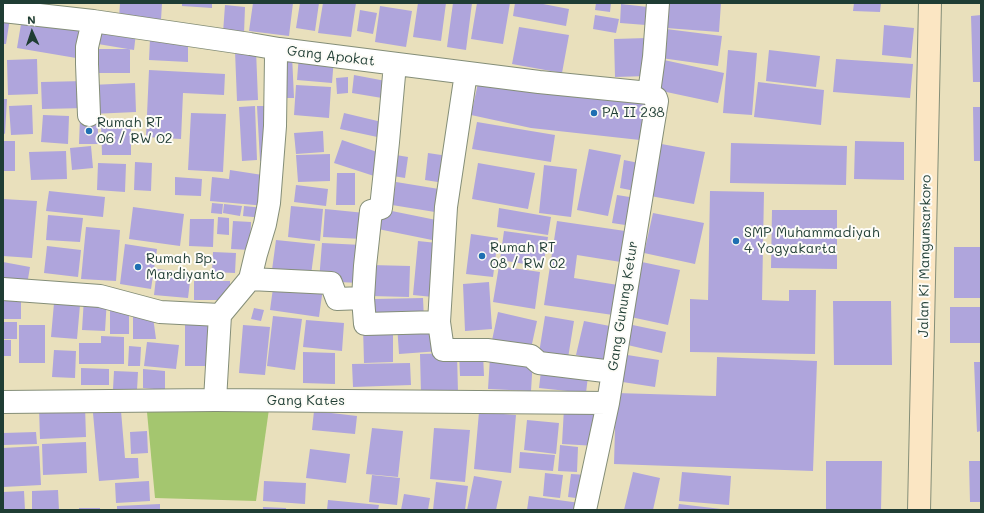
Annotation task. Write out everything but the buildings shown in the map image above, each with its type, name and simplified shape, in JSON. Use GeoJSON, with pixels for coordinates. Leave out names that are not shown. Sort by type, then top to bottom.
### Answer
{"type":"FeatureCollection","features":[{"type":"Feature","properties":{"kind":"main road","name":"Jalan Ki Mangunsarkoro"},"geometry":{"type":"LineString","coordinates":[[919,510],[930,3]]}},
{"type":"Feature","properties":{"kind":"street","name":"Gang Gunung Ketur"},"geometry":{"type":"LineString","coordinates":[[585,510],[608,403],[653,97],[658,3]]}},
{"type":"Feature","properties":{"kind":"street","name":"Gang Apokat"},"geometry":{"type":"LineString","coordinates":[[3,11],[93,21],[278,49],[653,97]]}},
{"type":"Feature","properties":{"kind":"street"},"geometry":{"type":"LineString","coordinates":[[89,115],[86,64],[87,47],[93,21]]}},
{"type":"Feature","properties":{"kind":"street"},"geometry":{"type":"LineString","coordinates":[[215,400],[220,315],[250,279],[265,224],[269,202],[275,126],[276,57],[278,49]]}},
{"type":"Feature","properties":{"kind":"street"},"geometry":{"type":"LineString","coordinates":[[395,64],[381,208],[371,211],[363,298],[365,324],[439,322]]}},
{"type":"Feature","properties":{"kind":"street"},"geometry":{"type":"LineString","coordinates":[[466,73],[446,207],[439,322],[442,350],[487,350],[531,356],[539,363],[613,372]]}},
{"type":"Feature","properties":{"kind":"street"},"geometry":{"type":"LineString","coordinates":[[250,279],[331,282],[337,299],[363,298]]}},
{"type":"Feature","properties":{"kind":"street"},"geometry":{"type":"LineString","coordinates":[[3,289],[100,296],[160,312],[220,315]]}},
{"type":"Feature","properties":{"kind":"street","name":"Gang Kates"},"geometry":{"type":"LineString","coordinates":[[3,402],[215,400],[608,403]]}},
{"type":"Feature","properties":{"kind":"green space"},"geometry":{"type":"Polygon","coordinates":[[[269,409],[256,501],[155,498],[147,412],[269,409]]]}},
{"type":"Feature","properties":{"kind":"place","name":"PA II 238"},"geometry":{"type":"Point","coordinates":[594,113]}},
{"type":"Feature","properties":{"kind":"place","name":"Rumah RT 06 / RW 02"},"geometry":{"type":"Point","coordinates":[89,131]}},
{"type":"Feature","properties":{"kind":"place","name":"SMP Muhammadiyah 4 Yogyakarta"},"geometry":{"type":"Point","coordinates":[736,241]}},
{"type":"Feature","properties":{"kind":"place","name":"Rumah RT 08 / RW 02"},"geometry":{"type":"Point","coordinates":[482,256]}},
{"type":"Feature","properties":{"kind":"place","name":"Rumah Bp. Mardiyanto"},"geometry":{"type":"Point","coordinates":[138,267]}}]}
